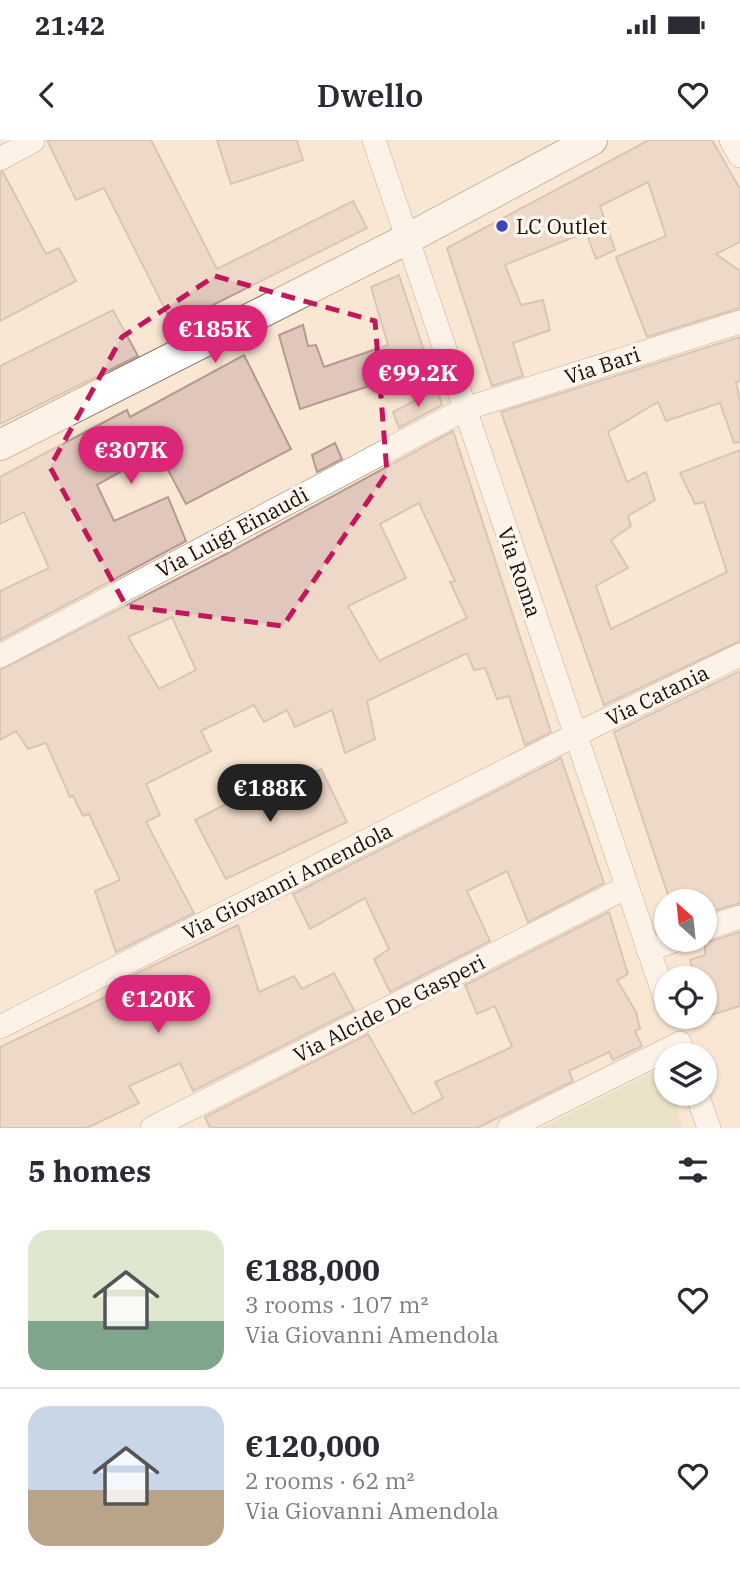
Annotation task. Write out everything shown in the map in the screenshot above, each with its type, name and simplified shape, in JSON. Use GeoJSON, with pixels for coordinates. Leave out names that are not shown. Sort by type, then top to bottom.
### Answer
{"type":"FeatureCollection","features":[{"type":"Feature","properties":{"kind":"street","name":"Via Roma"},"geometry":{"type":"LineString","coordinates":[[373,140],[654,967]]}},
{"type":"Feature","properties":{"kind":"street"},"geometry":{"type":"LineString","coordinates":[[0,445],[407,239],[592,140]]}},
{"type":"Feature","properties":{"kind":"street"},"geometry":{"type":"LineString","coordinates":[[731,140],[740,156]]}},
{"type":"Feature","properties":{"kind":"street"},"geometry":{"type":"LineString","coordinates":[[0,159],[33,141]]}},
{"type":"Feature","properties":{"kind":"street","name":"Via Bari"},"geometry":{"type":"LineString","coordinates":[[465,409],[740,322]]}},
{"type":"Feature","properties":{"kind":"street","name":"Via Luigi Einaudi"},"geometry":{"type":"LineString","coordinates":[[0,656],[465,409]]}},
{"type":"Feature","properties":{"kind":"street","name":"Via Catania"},"geometry":{"type":"LineString","coordinates":[[575,734],[740,655]]}},
{"type":"Feature","properties":{"kind":"street","name":"Via Giovanni Amendola"},"geometry":{"type":"LineString","coordinates":[[0,1027],[575,734]]}},
{"type":"Feature","properties":{"kind":"street","name":"Via Alcide De Gasperi"},"geometry":{"type":"LineString","coordinates":[[152,1128],[627,887]]}},
{"type":"Feature","properties":{"kind":"street"},"geometry":{"type":"LineString","coordinates":[[718,925],[740,917]]}},
{"type":"Feature","properties":{"kind":"street"},"geometry":{"type":"LineString","coordinates":[[648,950],[654,948]]}},
{"type":"Feature","properties":{"kind":"street"},"geometry":{"type":"LineString","coordinates":[[509,1128],[654,1062]]}},
{"type":"Feature","properties":{"kind":"street"},"geometry":{"type":"LineString","coordinates":[[701,1106],[709,1128]]}},
{"type":"Feature","properties":{"kind":"highlighted area"},"geometry":{"type":"Polygon","coordinates":[[[215,276],[375,321],[387,473],[283,626],[126,606],[50,467],[122,337],[215,276]]]}},
{"type":"Feature","properties":{"kind":"green space"},"geometry":{"type":"Polygon","coordinates":[[[654,1072],[654,1106],[676,1106],[683,1128],[541,1128],[654,1072]]]}},
{"type":"Feature","properties":{"kind":"building"},"geometry":{"type":"Polygon","coordinates":[[[47,140],[151,140],[217,269],[353,201],[367,228],[173,325],[104,188],[76,200],[47,140]]]}},
{"type":"Feature","properties":{"kind":"building"},"geometry":{"type":"Polygon","coordinates":[[[217,140],[297,140],[303,160],[231,184],[217,140]]]}},
{"type":"Feature","properties":{"kind":"building"},"geometry":{"type":"Polygon","coordinates":[[[649,140],[712,140],[740,189],[740,242],[716,254],[740,271],[740,308],[647,337],[616,257],[666,236],[648,182],[600,206],[615,250],[596,259],[586,232],[505,265],[521,305],[543,300],[550,330],[513,343],[523,376],[492,386],[447,248],[649,140]]]}},
{"type":"Feature","properties":{"kind":"building"},"geometry":{"type":"Polygon","coordinates":[[[3,172],[46,254],[59,248],[76,281],[0,321],[0,173],[3,172]]]}},
{"type":"Feature","properties":{"kind":"building"},"geometry":{"type":"Polygon","coordinates":[[[399,275],[429,366],[300,409],[279,335],[303,325],[308,346],[316,345],[324,367],[388,345],[371,287],[399,275]]]}},
{"type":"Feature","properties":{"kind":"building"},"geometry":{"type":"Polygon","coordinates":[[[113,310],[138,356],[0,424],[0,366],[113,310]]]}},
{"type":"Feature","properties":{"kind":"building"},"geometry":{"type":"Polygon","coordinates":[[[740,337],[740,381],[736,382],[740,402],[740,442],[734,443],[720,403],[666,421],[658,402],[608,432],[627,482],[646,472],[655,500],[628,516],[631,526],[611,540],[628,568],[596,586],[611,629],[727,572],[704,502],[695,504],[680,473],[740,450],[740,641],[604,705],[501,412],[740,337]]]}},
{"type":"Feature","properties":{"kind":"building"},"geometry":{"type":"Polygon","coordinates":[[[244,355],[291,449],[186,504],[158,451],[97,485],[114,521],[168,497],[186,541],[0,640],[0,591],[49,568],[24,512],[0,524],[0,477],[127,410],[130,417],[244,355]]]}},
{"type":"Feature","properties":{"kind":"building"},"geometry":{"type":"Polygon","coordinates":[[[437,389],[442,405],[399,428],[393,412],[437,389]]]}},
{"type":"Feature","properties":{"kind":"building"},"geometry":{"type":"Polygon","coordinates":[[[453,431],[551,732],[525,745],[509,696],[497,699],[485,668],[474,670],[467,653],[367,701],[375,739],[345,753],[332,710],[295,727],[287,710],[264,722],[254,705],[201,731],[211,751],[146,784],[160,815],[146,822],[194,913],[116,952],[95,891],[120,880],[89,814],[83,816],[73,796],[70,797],[46,743],[28,749],[16,731],[0,740],[0,670],[224,555],[453,431]],[[419,503],[380,524],[406,578],[348,606],[379,661],[467,618],[450,582],[455,581],[419,503]],[[172,617],[128,637],[159,689],[196,670],[172,617]]]}},
{"type":"Feature","properties":{"kind":"building"},"geometry":{"type":"Polygon","coordinates":[[[335,443],[342,459],[317,472],[312,455],[335,443]]]}},
{"type":"Feature","properties":{"kind":"building"},"geometry":{"type":"Polygon","coordinates":[[[740,671],[740,903],[718,910],[718,889],[666,889],[614,732],[740,671]]]}},
{"type":"Feature","properties":{"kind":"building"},"geometry":{"type":"Polygon","coordinates":[[[561,758],[604,883],[528,922],[507,871],[467,891],[490,941],[390,992],[374,959],[389,949],[365,898],[310,929],[293,894],[561,758]]]}},
{"type":"Feature","properties":{"kind":"building"},"geometry":{"type":"Polygon","coordinates":[[[321,769],[347,822],[226,879],[195,820],[245,794],[251,807],[321,769]]]}},
{"type":"Feature","properties":{"kind":"building"},"geometry":{"type":"Polygon","coordinates":[[[609,912],[628,974],[617,980],[636,1012],[640,1029],[635,1031],[642,1046],[613,1060],[609,1052],[569,1071],[573,1081],[477,1128],[210,1128],[205,1117],[368,1034],[413,1114],[443,1098],[435,1082],[512,1047],[495,1006],[477,1014],[465,985],[609,912]]]}},
{"type":"Feature","properties":{"kind":"building"},"geometry":{"type":"Polygon","coordinates":[[[238,925],[259,992],[294,976],[302,989],[334,973],[354,1010],[193,1091],[180,1063],[129,1086],[139,1103],[87,1128],[0,1128],[0,1047],[116,992],[114,989],[126,983],[125,979],[238,925]]]}},
{"type":"Feature","properties":{"kind":"building"},"geometry":{"type":"Polygon","coordinates":[[[740,932],[740,1006],[717,1013],[717,966],[692,966],[690,960],[705,955],[705,952],[718,952],[718,939],[740,932]]]}},
{"type":"Feature","properties":{"kind":"place","name":"LC Outlet"},"geometry":{"type":"Point","coordinates":[502,226]}}]}
